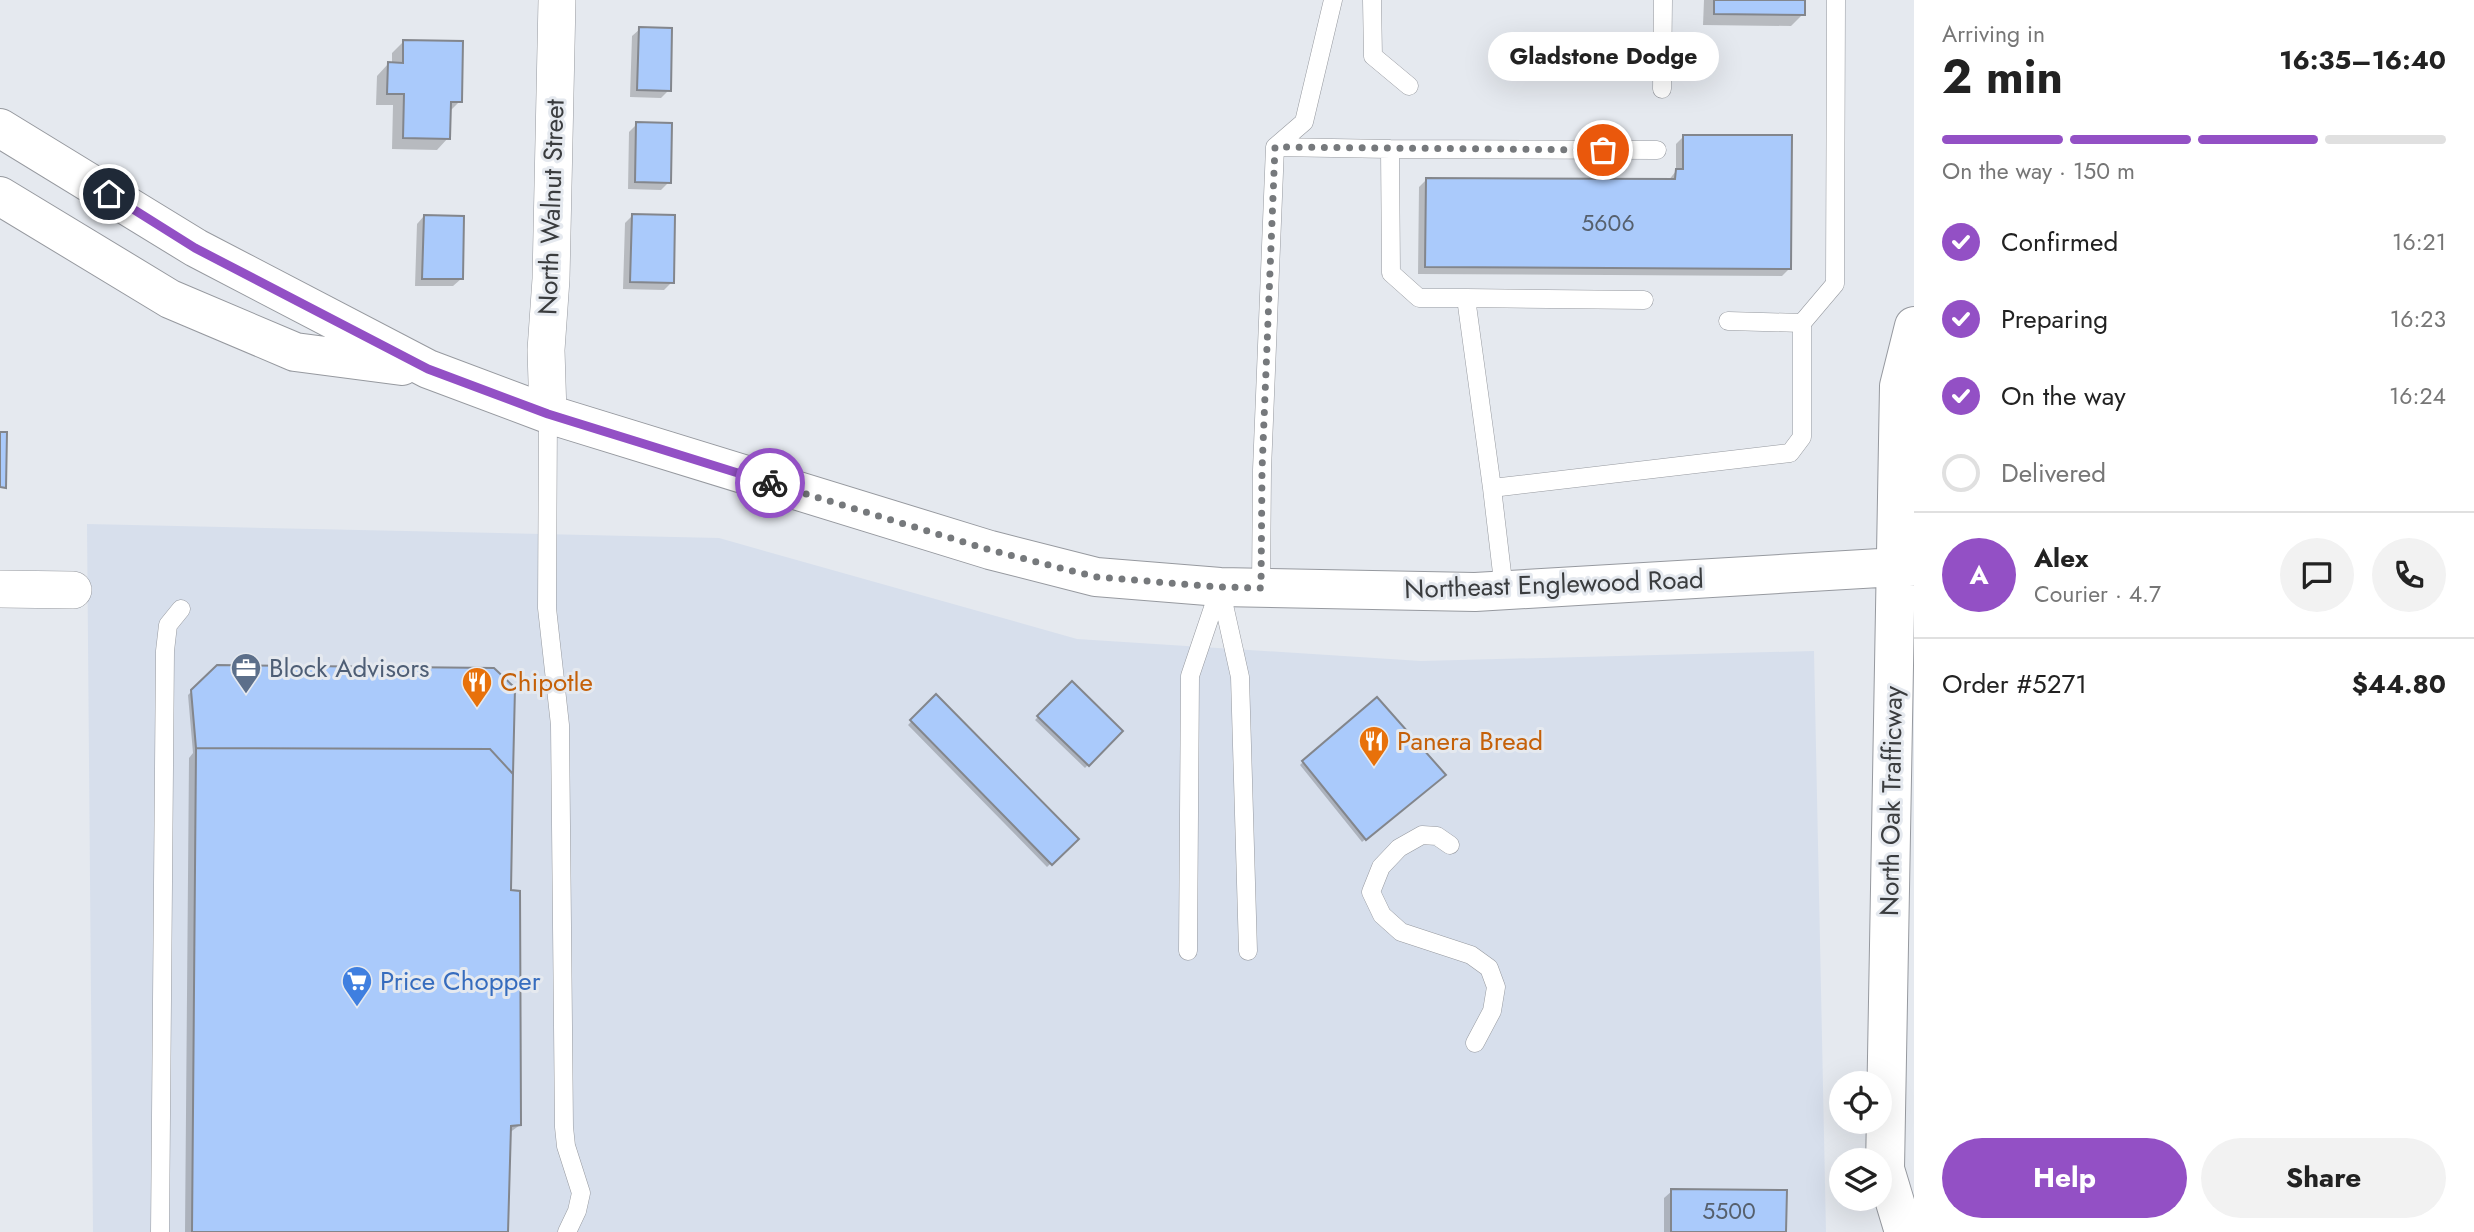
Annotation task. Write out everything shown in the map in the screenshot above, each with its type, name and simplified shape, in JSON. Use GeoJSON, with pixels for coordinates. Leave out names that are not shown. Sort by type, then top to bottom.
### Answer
{"type":"FeatureCollection","features":[{"type":"Feature","properties":{"kind":"main road","name":"Northeast Englewood Road"},"geometry":{"type":"LineString","coordinates":[[0,128],[195,248],[428,369],[548,414],[990,550],[1096,577],[1220,587],[1475,592],[1904,566]]}},
{"type":"Feature","properties":{"kind":"main road","name":"Northeast Englewood Road"},"geometry":{"type":"LineString","coordinates":[[0,196],[170,299],[295,352],[428,369]]}},
{"type":"Feature","properties":{"kind":"main road","name":"North Oak Trafficway"},"geometry":{"type":"LineString","coordinates":[[1904,1232],[1885,1169],[1904,566],[1899,386],[1914,326]]}},
{"type":"Feature","properties":{"kind":"street","name":"North Walnut Street"},"geometry":{"type":"LineString","coordinates":[[548,414],[546,350],[551,279],[557,0]]}},
{"type":"Feature","properties":{"kind":"street"},"geometry":{"type":"LineString","coordinates":[[0,589],[74,590]]}},
{"type":"Feature","properties":{"kind":"lane"},"geometry":{"type":"LineString","coordinates":[[1261,588],[1262,470],[1275,147],[1304,122],[1333,0]]}},
{"type":"Feature","properties":{"kind":"lane"},"geometry":{"type":"LineString","coordinates":[[1372,0],[1373,56],[1409,86]]}},
{"type":"Feature","properties":{"kind":"lane"},"geometry":{"type":"LineString","coordinates":[[1662,89],[1663,0]]}},
{"type":"Feature","properties":{"kind":"lane"},"geometry":{"type":"LineString","coordinates":[[1492,488],[1790,453],[1802,437],[1802,323],[1835,284],[1836,0]]}},
{"type":"Feature","properties":{"kind":"lane"},"geometry":{"type":"LineString","coordinates":[[1275,147],[1657,150]]}},
{"type":"Feature","properties":{"kind":"lane"},"geometry":{"type":"LineString","coordinates":[[1390,149],[1391,273],[1419,298],[1644,300]]}},
{"type":"Feature","properties":{"kind":"lane"},"geometry":{"type":"LineString","coordinates":[[1466,298],[1504,590]]}},
{"type":"Feature","properties":{"kind":"lane"},"geometry":{"type":"LineString","coordinates":[[1728,321],[1802,323]]}},
{"type":"Feature","properties":{"kind":"lane"},"geometry":{"type":"LineString","coordinates":[[548,414],[547,608],[560,725],[564,1127],[566,1146],[581,1193],[577,1211],[567,1232]]}},
{"type":"Feature","properties":{"kind":"lane"},"geometry":{"type":"LineString","coordinates":[[1188,951],[1190,676],[1220,587]]}},
{"type":"Feature","properties":{"kind":"lane"},"geometry":{"type":"LineString","coordinates":[[1220,587],[1240,677],[1248,951]]}},
{"type":"Feature","properties":{"kind":"lane"},"geometry":{"type":"LineString","coordinates":[[160,1232],[165,651],[168,625],[181,609]]}},
{"type":"Feature","properties":{"kind":"lane"},"geometry":{"type":"LineString","coordinates":[[1450,845],[1437,836],[1422,835],[1399,848],[1381,867],[1371,891],[1382,915],[1401,932],[1471,955],[1489,968],[1496,988],[1492,1011],[1475,1043]]}},
{"type":"Feature","properties":{"kind":"shaded area"},"geometry":{"type":"Polygon","coordinates":[[[87,524],[719,538],[1077,639],[1421,661],[1814,651],[1826,1232],[93,1232],[87,524]]]}},
{"type":"Feature","properties":{"kind":"building"},"geometry":{"type":"Polygon","coordinates":[[[1714,0],[1805,0],[1805,15],[1714,14],[1714,0]]]}},
{"type":"Feature","properties":{"kind":"building"},"geometry":{"type":"Polygon","coordinates":[[[639,27],[672,28],[671,91],[637,90],[639,27]]]}},
{"type":"Feature","properties":{"kind":"building"},"geometry":{"type":"Polygon","coordinates":[[[403,40],[463,41],[462,102],[451,102],[450,139],[403,138],[404,94],[387,94],[388,62],[403,63],[403,40]]]}},
{"type":"Feature","properties":{"kind":"building"},"geometry":{"type":"Polygon","coordinates":[[[636,122],[672,123],[671,183],[635,182],[636,122]]]}},
{"type":"Feature","properties":{"kind":"building"},"geometry":{"type":"Polygon","coordinates":[[[1683,135],[1792,135],[1791,269],[1425,267],[1426,178],[1675,179],[1676,169],[1683,169],[1683,135]]]}},
{"type":"Feature","properties":{"kind":"building"},"geometry":{"type":"Polygon","coordinates":[[[632,214],[675,215],[674,283],[630,282],[632,214]]]}},
{"type":"Feature","properties":{"kind":"building"},"geometry":{"type":"Polygon","coordinates":[[[424,215],[464,216],[463,279],[422,279],[424,215]]]}},
{"type":"Feature","properties":{"kind":"building"},"geometry":{"type":"Polygon","coordinates":[[[0,432],[7,432],[6,488],[0,487],[0,432]]]}},
{"type":"Feature","properties":{"kind":"building"},"geometry":{"type":"Polygon","coordinates":[[[217,665],[494,668],[515,688],[513,774],[490,749],[196,748],[191,690],[217,665]]]}},
{"type":"Feature","properties":{"kind":"building"},"geometry":{"type":"Polygon","coordinates":[[[1072,681],[1123,731],[1089,766],[1037,716],[1072,681]]]}},
{"type":"Feature","properties":{"kind":"building"},"geometry":{"type":"Polygon","coordinates":[[[936,694],[1079,839],[1052,865],[910,720],[936,694]]]}},
{"type":"Feature","properties":{"kind":"building","name":"Panera Bread"},"geometry":{"type":"Polygon","coordinates":[[[1377,697],[1446,775],[1366,840],[1302,761],[1377,697]]]}},
{"type":"Feature","properties":{"kind":"building","name":"Price Chopper"},"geometry":{"type":"Polygon","coordinates":[[[196,748],[490,749],[513,774],[511,890],[520,891],[521,1125],[511,1126],[508,1232],[192,1232],[196,748]]]}},
{"type":"Feature","properties":{"kind":"building"},"geometry":{"type":"Polygon","coordinates":[[[1671,1189],[1787,1190],[1786,1232],[1671,1232],[1671,1189]]]}},
{"type":"Feature","properties":{"kind":"way so far"},"geometry":{"type":"LineString","coordinates":[[770,483],[990,550],[1096,577],[1261,588],[1262,470],[1275,147],[1603,150]]}},
{"type":"Feature","properties":{"kind":"place","name":"Gladstone Dodge"},"geometry":{"type":"Point","coordinates":[1603,150]}},
{"type":"Feature","properties":{"kind":"place","name":"Block Advisors"},"geometry":{"type":"Point","coordinates":[246,695]}},
{"type":"Feature","properties":{"kind":"place","name":"Chipotle"},"geometry":{"type":"Point","coordinates":[477,709]}},
{"type":"Feature","properties":{"kind":"place","name":"Panera Bread"},"geometry":{"type":"Point","coordinates":[1374,768]}},
{"type":"Feature","properties":{"kind":"place","name":"Price Chopper"},"geometry":{"type":"Point","coordinates":[357,1008]}},
{"type":"Feature","properties":{"kind":"route"},"geometry":{"type":"LineString","coordinates":[[109,194],[195,248],[428,369],[548,414],[770,483]]}}]}
